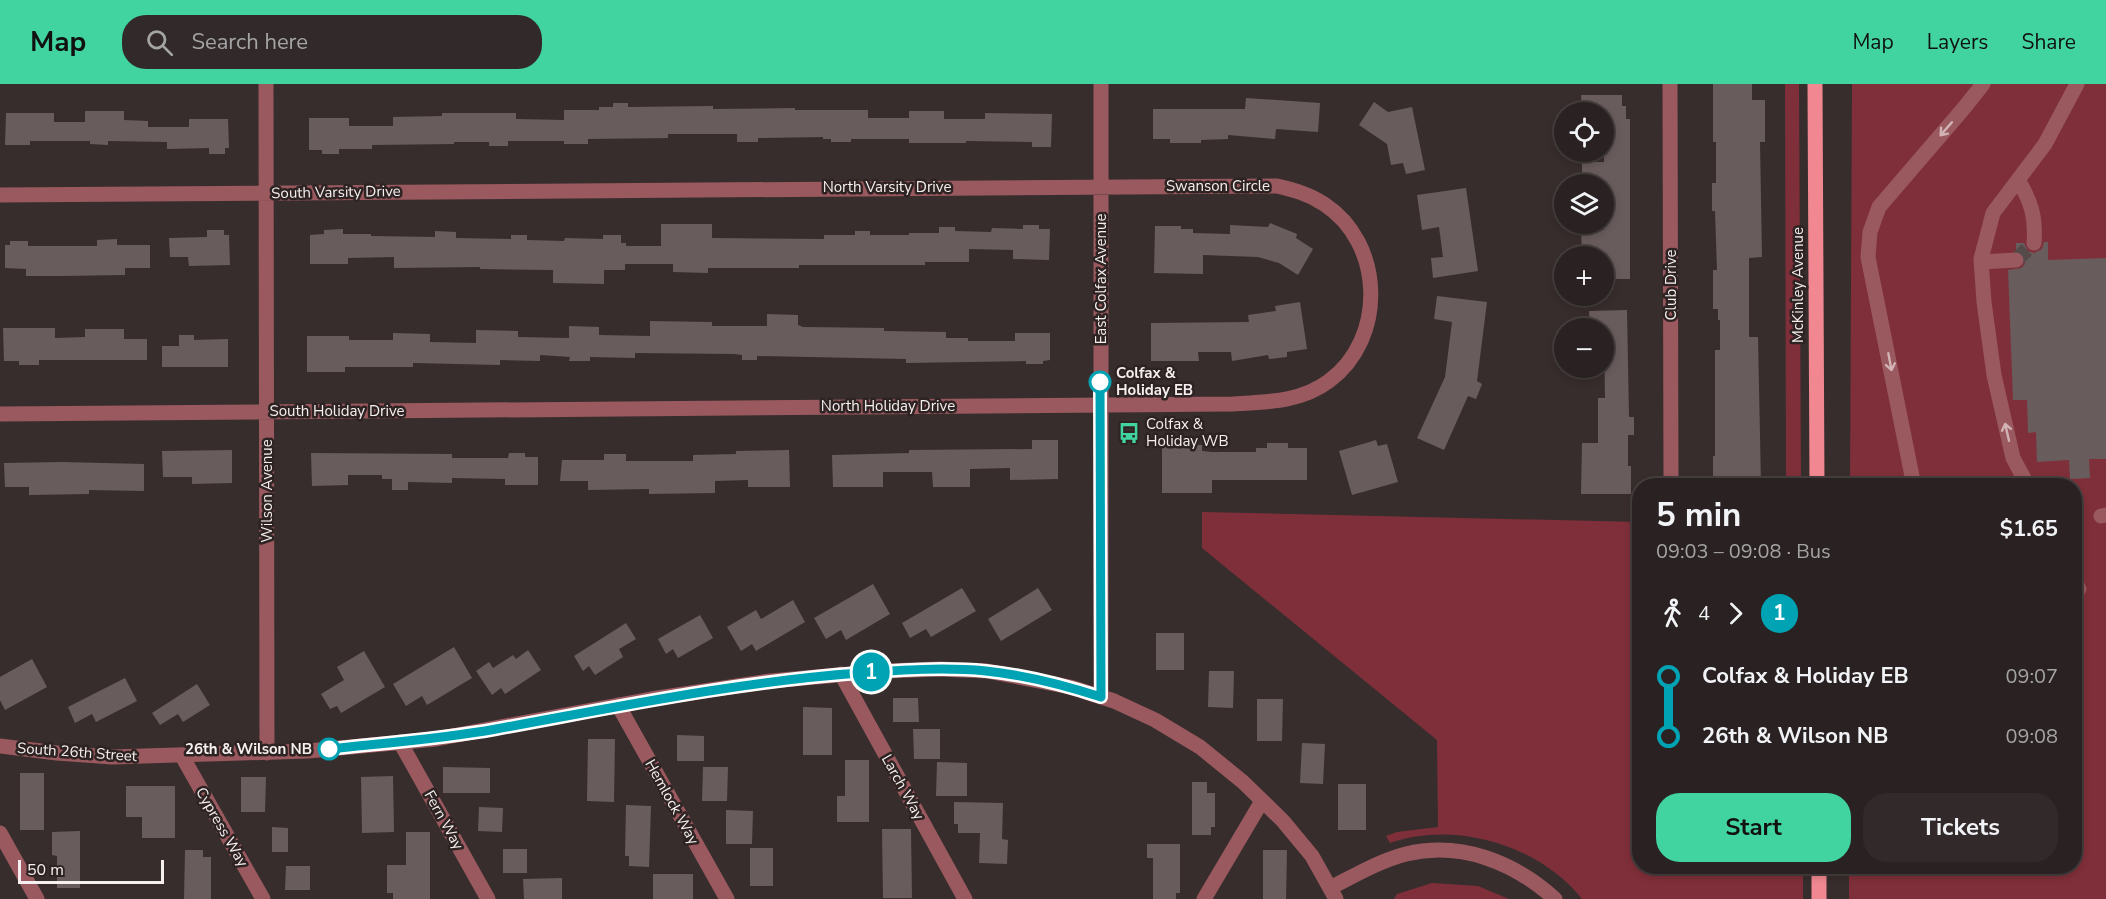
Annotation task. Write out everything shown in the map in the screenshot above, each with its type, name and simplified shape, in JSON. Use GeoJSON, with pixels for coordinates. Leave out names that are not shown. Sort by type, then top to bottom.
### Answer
{"type":"FeatureCollection","features":[{"type":"Feature","properties":{"kind":"main road","name":"McKinley Avenue"},"geometry":{"type":"LineString","coordinates":[[1815,84],[1817,478]]}},
{"type":"Feature","properties":{"kind":"main road"},"geometry":{"type":"LineString","coordinates":[[1819,874],[1819,899]]}},
{"type":"Feature","properties":{"kind":"street","name":"Wilson Avenue"},"geometry":{"type":"LineString","coordinates":[[266,84],[267,753]]}},
{"type":"Feature","properties":{"kind":"street","name":"East Colfax Avenue"},"geometry":{"type":"LineString","coordinates":[[1101,84],[1101,697]]}},
{"type":"Feature","properties":{"kind":"street","name":"Club Drive"},"geometry":{"type":"LineString","coordinates":[[1671,84],[1671,478]]}},
{"type":"Feature","properties":{"kind":"street"},"geometry":{"type":"LineString","coordinates":[[1912,478],[1868,256],[1870,231],[1879,207],[1983,84]]}},
{"type":"Feature","properties":{"kind":"street"},"geometry":{"type":"LineString","coordinates":[[2024,478],[2013,458],[1994,375],[1981,262],[1994,213],[2045,144],[2077,84]]}},
{"type":"Feature","properties":{"kind":"street"},"geometry":{"type":"LineString","coordinates":[[2018,180],[2030,200],[2035,229],[2034,243]]}},
{"type":"Feature","properties":{"kind":"street","name":"North Varsity Drive"},"geometry":{"type":"LineString","coordinates":[[673,189],[1102,186]]}},
{"type":"Feature","properties":{"kind":"street","name":"Swanson Circle"},"geometry":{"type":"LineString","coordinates":[[1100,404],[1233,404],[1299,397],[1329,381],[1349,361],[1365,335],[1371,308],[1370,278],[1364,252],[1348,226],[1325,204],[1303,192],[1277,186],[1102,186]]}},
{"type":"Feature","properties":{"kind":"street","name":"South Varsity Drive"},"geometry":{"type":"LineString","coordinates":[[0,195],[673,189]]}},
{"type":"Feature","properties":{"kind":"street"},"geometry":{"type":"LineString","coordinates":[[1981,262],[2016,260]]}},
{"type":"Feature","properties":{"kind":"street","name":"North Holiday Drive"},"geometry":{"type":"LineString","coordinates":[[675,408],[1100,404]]}},
{"type":"Feature","properties":{"kind":"street","name":"South Holiday Drive"},"geometry":{"type":"LineString","coordinates":[[0,414],[675,408]]}},
{"type":"Feature","properties":{"kind":"street","name":"South 26th Street"},"geometry":{"type":"LineString","coordinates":[[0,746],[112,757],[267,753],[436,739],[495,730],[618,705],[770,681],[841,674],[939,669],[987,671],[1041,680],[1101,697]]}},
{"type":"Feature","properties":{"kind":"street","name":"Larch Way"},"geometry":{"type":"LineString","coordinates":[[841,674],[964,899]]}},
{"type":"Feature","properties":{"kind":"street"},"geometry":{"type":"LineString","coordinates":[[1101,697],[1155,720],[1200,747],[1243,782],[1283,820],[1312,856],[1333,893],[1381,863],[1407,854],[1440,851],[1466,853],[1499,862],[1518,870],[1555,899]]}},
{"type":"Feature","properties":{"kind":"street","name":"Hemlock Way"},"geometry":{"type":"LineString","coordinates":[[618,705],[727,899]]}},
{"type":"Feature","properties":{"kind":"street","name":"Fern Way"},"geometry":{"type":"LineString","coordinates":[[400,742],[488,899]]}},
{"type":"Feature","properties":{"kind":"street","name":"Cypress Way"},"geometry":{"type":"LineString","coordinates":[[182,756],[263,899]]}},
{"type":"Feature","properties":{"kind":"street"},"geometry":{"type":"LineString","coordinates":[[1204,899],[1263,801]]}},
{"type":"Feature","properties":{"kind":"street"},"geometry":{"type":"LineString","coordinates":[[0,833],[37,899]]}},
{"type":"Feature","properties":{"kind":"shaded area"},"geometry":{"type":"Polygon","coordinates":[[[1785,84],[1799,84],[1801,478],[1786,478],[1785,84]]]}},
{"type":"Feature","properties":{"kind":"shaded area"},"geometry":{"type":"Polygon","coordinates":[[[1852,84],[2106,84],[2106,899],[1849,899],[1849,874],[2082,874],[2082,478],[1850,478],[1852,84]]]}},
{"type":"Feature","properties":{"kind":"shaded area"},"geometry":{"type":"Polygon","coordinates":[[[1202,512],[1632,522],[1632,874],[1803,874],[1803,899],[1582,899],[1564,880],[1543,864],[1519,851],[1494,842],[1468,836],[1441,834],[1390,843],[1386,836],[1397,832],[1438,827],[1437,740],[1202,548],[1202,512]]]}},
{"type":"Feature","properties":{"kind":"shaded area"},"geometry":{"type":"Polygon","coordinates":[[[1432,883],[1478,886],[1509,899],[1394,899],[1397,894],[1432,883]]]}},
{"type":"Feature","properties":{"kind":"building"},"geometry":{"type":"Polygon","coordinates":[[[1713,84],[1752,84],[1752,100],[1765,100],[1765,142],[1760,142],[1762,257],[1749,258],[1749,337],[1758,337],[1761,478],[1713,478],[1715,350],[1720,350],[1720,320],[1718,320],[1718,309],[1713,309],[1713,270],[1717,270],[1715,211],[1712,211],[1712,183],[1716,183],[1716,142],[1713,142],[1713,84]]]}},
{"type":"Feature","properties":{"kind":"building"},"geometry":{"type":"Polygon","coordinates":[[[1581,95],[1622,95],[1622,106],[1626,106],[1626,119],[1630,119],[1630,279],[1614,279],[1614,246],[1582,246],[1581,234],[1614,234],[1614,174],[1582,174],[1582,162],[1614,162],[1614,102],[1581,102],[1581,95]]]}},
{"type":"Feature","properties":{"kind":"building"},"geometry":{"type":"Polygon","coordinates":[[[1246,98],[1320,103],[1318,132],[1276,129],[1275,139],[1228,135],[1228,139],[1201,140],[1201,143],[1170,143],[1170,139],[1153,139],[1153,109],[1245,109],[1246,98]]]}},
{"type":"Feature","properties":{"kind":"building"},"geometry":{"type":"Polygon","coordinates":[[[1374,102],[1388,112],[1412,107],[1425,170],[1406,174],[1403,163],[1391,165],[1387,144],[1359,125],[1374,102]]]}},
{"type":"Feature","properties":{"kind":"building"},"geometry":{"type":"Polygon","coordinates":[[[613,103],[628,103],[628,107],[713,106],[713,109],[868,110],[868,118],[909,118],[909,111],[944,111],[944,119],[985,119],[985,113],[1052,114],[1051,147],[1032,147],[1032,142],[909,143],[909,139],[851,139],[851,142],[831,142],[831,139],[823,139],[823,137],[758,138],[758,142],[737,142],[737,134],[668,134],[668,138],[588,139],[588,144],[564,144],[564,141],[508,141],[508,146],[489,146],[489,142],[454,142],[454,144],[372,145],[372,149],[339,149],[339,154],[322,154],[322,150],[309,150],[309,118],[349,118],[349,126],[393,126],[393,117],[442,116],[442,113],[516,113],[516,119],[564,120],[564,110],[599,110],[599,107],[613,107],[613,103]]]}},
{"type":"Feature","properties":{"kind":"building"},"geometry":{"type":"Polygon","coordinates":[[[85,111],[124,111],[124,120],[148,121],[148,127],[189,127],[189,119],[228,119],[229,148],[225,148],[225,154],[209,154],[209,148],[167,149],[167,142],[108,141],[108,145],[90,144],[90,141],[30,141],[30,145],[5,145],[6,113],[54,113],[54,122],[85,122],[85,111]]]}},
{"type":"Feature","properties":{"kind":"building"},"geometry":{"type":"Polygon","coordinates":[[[1466,188],[1478,271],[1433,278],[1431,258],[1443,257],[1439,227],[1422,230],[1417,195],[1466,188]]]}},
{"type":"Feature","properties":{"kind":"building"},"geometry":{"type":"Polygon","coordinates":[[[1270,223],[1297,234],[1296,238],[1313,249],[1298,275],[1279,263],[1258,257],[1203,255],[1203,274],[1154,273],[1155,226],[1181,226],[1181,229],[1193,229],[1193,233],[1230,234],[1230,225],[1268,227],[1270,223]]]}},
{"type":"Feature","properties":{"kind":"building"},"geometry":{"type":"Polygon","coordinates":[[[661,224],[712,224],[712,238],[824,239],[824,235],[855,235],[855,231],[870,231],[870,235],[909,235],[909,233],[939,233],[939,227],[955,227],[955,231],[991,232],[992,228],[1023,229],[1023,225],[1039,225],[1039,229],[1050,229],[1049,260],[1013,259],[1013,250],[969,249],[969,262],[925,262],[925,265],[708,268],[708,273],[673,272],[673,264],[625,264],[625,270],[604,270],[604,284],[553,283],[553,270],[480,269],[480,267],[394,268],[394,257],[348,258],[348,264],[310,264],[310,235],[324,234],[324,230],[343,229],[343,234],[371,234],[371,236],[435,237],[435,231],[456,232],[456,238],[511,239],[511,235],[527,235],[527,240],[564,241],[565,238],[603,239],[603,235],[621,235],[621,243],[626,243],[626,246],[661,246],[661,224]]]}},
{"type":"Feature","properties":{"kind":"building"},"geometry":{"type":"Polygon","coordinates":[[[207,230],[224,230],[224,235],[229,235],[230,265],[189,266],[188,257],[170,257],[169,238],[207,237],[207,230]]]}},
{"type":"Feature","properties":{"kind":"building"},"geometry":{"type":"Polygon","coordinates":[[[117,239],[117,245],[150,245],[150,268],[125,268],[125,275],[26,276],[26,269],[5,268],[5,245],[10,245],[10,241],[28,241],[28,246],[97,246],[97,240],[117,239]]]}},
{"type":"Feature","properties":{"kind":"building"},"geometry":{"type":"Polygon","coordinates":[[[2044,242],[2048,242],[2048,260],[2106,258],[2106,459],[2089,459],[2090,478],[2070,478],[2069,460],[2037,462],[2036,432],[2028,433],[2027,400],[2013,400],[2008,270],[2021,268],[2025,264],[2024,255],[2016,250],[2016,243],[2024,243],[2028,251],[2034,253],[2042,249],[2044,242]]]}},
{"type":"Feature","properties":{"kind":"building"},"geometry":{"type":"Polygon","coordinates":[[[1437,296],[1487,302],[1477,381],[1482,384],[1476,399],[1468,396],[1444,450],[1417,438],[1445,377],[1452,322],[1434,319],[1437,296]]]}},
{"type":"Feature","properties":{"kind":"building"},"geometry":{"type":"Polygon","coordinates":[[[1300,302],[1307,349],[1287,352],[1287,357],[1269,359],[1268,355],[1232,361],[1231,352],[1198,352],[1199,361],[1151,361],[1151,323],[1249,322],[1248,315],[1276,311],[1275,306],[1300,302]]]}},
{"type":"Feature","properties":{"kind":"building"},"geometry":{"type":"Polygon","coordinates":[[[1627,310],[1629,417],[1634,417],[1634,435],[1628,435],[1631,494],[1581,494],[1582,443],[1598,443],[1598,398],[1605,398],[1605,378],[1614,378],[1614,318],[1589,318],[1589,311],[1627,310]]]}},
{"type":"Feature","properties":{"kind":"building"},"geometry":{"type":"Polygon","coordinates":[[[767,314],[798,315],[798,325],[803,327],[884,328],[884,331],[946,332],[946,338],[968,338],[968,341],[1015,341],[1015,333],[1050,333],[1050,360],[1043,361],[1043,364],[1026,364],[1026,361],[906,363],[906,359],[757,356],[757,360],[742,360],[742,355],[734,354],[635,353],[635,358],[590,357],[590,361],[569,361],[570,357],[540,355],[540,361],[500,360],[500,365],[413,363],[413,367],[345,367],[345,372],[307,372],[307,336],[349,336],[349,340],[393,340],[393,333],[430,334],[430,342],[476,343],[476,330],[518,331],[518,337],[569,338],[569,326],[599,327],[599,335],[650,336],[650,321],[712,322],[712,326],[767,326],[767,314]]]}},
{"type":"Feature","properties":{"kind":"building"},"geometry":{"type":"Polygon","coordinates":[[[3,328],[55,328],[55,338],[85,337],[85,329],[124,329],[124,339],[147,339],[147,360],[39,360],[39,365],[19,365],[19,361],[4,361],[3,328]]]}},
{"type":"Feature","properties":{"kind":"building"},"geometry":{"type":"Polygon","coordinates":[[[179,335],[194,335],[194,340],[228,339],[228,367],[162,367],[162,346],[179,346],[179,335]]]}},
{"type":"Feature","properties":{"kind":"building"},"geometry":{"type":"Polygon","coordinates":[[[1032,440],[1058,440],[1058,479],[1010,480],[1010,468],[970,469],[970,487],[933,487],[932,472],[883,472],[883,487],[833,487],[832,455],[909,453],[909,450],[1032,449],[1032,440]]]}},
{"type":"Feature","properties":{"kind":"building"},"geometry":{"type":"Polygon","coordinates":[[[1376,440],[1378,446],[1387,444],[1398,482],[1352,495],[1339,451],[1376,440]]]}},
{"type":"Feature","properties":{"kind":"building"},"geometry":{"type":"Polygon","coordinates":[[[1267,443],[1288,443],[1288,448],[1307,448],[1307,480],[1212,480],[1212,493],[1162,493],[1162,445],[1202,445],[1202,451],[1212,452],[1256,452],[1256,448],[1267,448],[1267,443]]]}},
{"type":"Feature","properties":{"kind":"building"},"geometry":{"type":"Polygon","coordinates":[[[232,450],[232,483],[192,484],[192,477],[163,477],[162,451],[232,450]]]}},
{"type":"Feature","properties":{"kind":"building"},"geometry":{"type":"Polygon","coordinates":[[[789,450],[790,487],[748,487],[748,480],[715,481],[715,493],[649,494],[649,489],[588,490],[588,481],[560,481],[562,460],[604,460],[604,454],[626,454],[626,461],[693,461],[693,455],[789,450]]]}},
{"type":"Feature","properties":{"kind":"building"},"geometry":{"type":"Polygon","coordinates":[[[311,453],[452,454],[452,458],[508,458],[509,453],[525,453],[525,457],[538,457],[538,485],[505,485],[505,479],[452,478],[452,483],[408,482],[408,490],[392,490],[392,479],[382,479],[382,475],[348,475],[348,485],[312,486],[311,453]]]}},
{"type":"Feature","properties":{"kind":"building"},"geometry":{"type":"Polygon","coordinates":[[[4,463],[144,464],[144,491],[89,490],[89,494],[29,495],[29,487],[5,487],[4,463]]]}},
{"type":"Feature","properties":{"kind":"building"},"geometry":{"type":"Polygon","coordinates":[[[873,584],[890,614],[846,640],[841,630],[826,639],[814,618],[873,584]]]}},
{"type":"Feature","properties":{"kind":"building"},"geometry":{"type":"Polygon","coordinates":[[[962,588],[976,611],[931,637],[926,629],[910,638],[902,623],[962,588]]]}},
{"type":"Feature","properties":{"kind":"building"},"geometry":{"type":"Polygon","coordinates":[[[1038,588],[1052,610],[1001,641],[988,619],[1038,588]]]}},
{"type":"Feature","properties":{"kind":"building"},"geometry":{"type":"Polygon","coordinates":[[[793,600],[805,622],[756,651],[752,644],[741,651],[727,627],[756,610],[761,619],[793,600]]]}},
{"type":"Feature","properties":{"kind":"building"},"geometry":{"type":"Polygon","coordinates":[[[700,615],[713,638],[678,658],[673,649],[666,654],[658,639],[700,615]]]}},
{"type":"Feature","properties":{"kind":"building"},"geometry":{"type":"Polygon","coordinates":[[[626,623],[636,639],[619,649],[623,657],[595,675],[589,666],[583,671],[574,656],[626,623]]]}},
{"type":"Feature","properties":{"kind":"building"},"geometry":{"type":"Polygon","coordinates":[[[1156,633],[1184,633],[1184,670],[1156,670],[1156,633]]]}},
{"type":"Feature","properties":{"kind":"building"},"geometry":{"type":"Polygon","coordinates":[[[454,647],[472,678],[427,705],[422,696],[406,706],[393,684],[454,647]]]}},
{"type":"Feature","properties":{"kind":"building"},"geometry":{"type":"Polygon","coordinates":[[[528,650],[541,670],[505,694],[501,688],[492,695],[476,671],[489,662],[493,668],[513,655],[516,659],[528,650]]]}},
{"type":"Feature","properties":{"kind":"building"},"geometry":{"type":"Polygon","coordinates":[[[364,651],[385,687],[341,713],[337,706],[330,709],[321,694],[344,680],[337,667],[364,651]]]}},
{"type":"Feature","properties":{"kind":"building"},"geometry":{"type":"Polygon","coordinates":[[[32,659],[47,687],[5,710],[0,700],[0,677],[32,659]]]}},
{"type":"Feature","properties":{"kind":"building"},"geometry":{"type":"Polygon","coordinates":[[[1209,671],[1234,671],[1233,708],[1208,707],[1209,671]]]}},
{"type":"Feature","properties":{"kind":"building"},"geometry":{"type":"Polygon","coordinates":[[[125,678],[137,701],[96,722],[92,714],[75,723],[68,707],[125,678]]]}},
{"type":"Feature","properties":{"kind":"building"},"geometry":{"type":"Polygon","coordinates":[[[197,684],[210,705],[183,722],[178,714],[160,725],[152,713],[197,684]]]}},
{"type":"Feature","properties":{"kind":"building"},"geometry":{"type":"Polygon","coordinates":[[[893,698],[918,698],[919,722],[893,722],[893,698]]]}},
{"type":"Feature","properties":{"kind":"building"},"geometry":{"type":"Polygon","coordinates":[[[1257,699],[1283,699],[1282,741],[1257,741],[1257,699]]]}},
{"type":"Feature","properties":{"kind":"building"},"geometry":{"type":"Polygon","coordinates":[[[803,707],[832,708],[832,755],[803,755],[803,707]]]}},
{"type":"Feature","properties":{"kind":"building"},"geometry":{"type":"Polygon","coordinates":[[[913,729],[940,729],[940,759],[914,759],[913,729]]]}},
{"type":"Feature","properties":{"kind":"building"},"geometry":{"type":"Polygon","coordinates":[[[677,735],[704,736],[704,761],[677,761],[677,735]]]}},
{"type":"Feature","properties":{"kind":"building"},"geometry":{"type":"Polygon","coordinates":[[[588,739],[615,739],[614,802],[587,801],[588,739]]]}},
{"type":"Feature","properties":{"kind":"building"},"geometry":{"type":"Polygon","coordinates":[[[1302,743],[1325,744],[1323,784],[1300,783],[1302,743]]]}},
{"type":"Feature","properties":{"kind":"building"},"geometry":{"type":"Polygon","coordinates":[[[845,760],[869,760],[869,822],[837,822],[837,796],[845,796],[845,760]]]}},
{"type":"Feature","properties":{"kind":"building"},"geometry":{"type":"Polygon","coordinates":[[[937,762],[967,763],[967,796],[936,796],[937,762]]]}},
{"type":"Feature","properties":{"kind":"building"},"geometry":{"type":"Polygon","coordinates":[[[443,767],[490,768],[490,793],[443,793],[443,767]]]}},
{"type":"Feature","properties":{"kind":"building"},"geometry":{"type":"Polygon","coordinates":[[[703,767],[728,767],[727,801],[702,801],[703,767]]]}},
{"type":"Feature","properties":{"kind":"building"},"geometry":{"type":"Polygon","coordinates":[[[20,773],[44,773],[44,830],[20,830],[20,773]]]}},
{"type":"Feature","properties":{"kind":"building"},"geometry":{"type":"Polygon","coordinates":[[[393,776],[394,832],[362,833],[361,777],[393,776]]]}},
{"type":"Feature","properties":{"kind":"building"},"geometry":{"type":"Polygon","coordinates":[[[241,777],[266,777],[265,812],[241,812],[241,777]]]}},
{"type":"Feature","properties":{"kind":"building"},"geometry":{"type":"Polygon","coordinates":[[[1192,782],[1207,782],[1207,793],[1215,793],[1215,827],[1211,827],[1211,835],[1192,835],[1192,782]]]}},
{"type":"Feature","properties":{"kind":"building"},"geometry":{"type":"Polygon","coordinates":[[[1338,784],[1366,784],[1366,830],[1338,830],[1338,784]]]}},
{"type":"Feature","properties":{"kind":"building"},"geometry":{"type":"Polygon","coordinates":[[[126,786],[175,786],[175,838],[142,838],[142,817],[126,817],[126,786]]]}},
{"type":"Feature","properties":{"kind":"building"},"geometry":{"type":"Polygon","coordinates":[[[954,802],[1003,803],[1002,839],[1008,840],[1007,864],[979,863],[980,833],[958,833],[958,824],[954,824],[954,802]]]}},
{"type":"Feature","properties":{"kind":"building"},"geometry":{"type":"Polygon","coordinates":[[[626,805],[651,806],[649,867],[629,866],[629,856],[625,856],[626,805]]]}},
{"type":"Feature","properties":{"kind":"building"},"geometry":{"type":"Polygon","coordinates":[[[479,807],[503,808],[502,832],[478,831],[479,807]]]}},
{"type":"Feature","properties":{"kind":"building"},"geometry":{"type":"Polygon","coordinates":[[[726,810],[753,811],[752,844],[726,844],[726,810]]]}},
{"type":"Feature","properties":{"kind":"building"},"geometry":{"type":"Polygon","coordinates":[[[272,827],[288,828],[288,852],[272,852],[272,827]]]}},
{"type":"Feature","properties":{"kind":"building"},"geometry":{"type":"Polygon","coordinates":[[[882,829],[911,829],[912,898],[883,898],[882,829]]]}},
{"type":"Feature","properties":{"kind":"building"},"geometry":{"type":"Polygon","coordinates":[[[80,831],[80,888],[57,888],[57,856],[52,855],[52,832],[80,831]]]}},
{"type":"Feature","properties":{"kind":"building"},"geometry":{"type":"Polygon","coordinates":[[[406,832],[430,832],[430,899],[393,899],[393,893],[387,893],[387,865],[406,865],[406,832]]]}},
{"type":"Feature","properties":{"kind":"building"},"geometry":{"type":"Polygon","coordinates":[[[1147,844],[1180,844],[1180,893],[1176,893],[1176,899],[1153,899],[1153,858],[1147,858],[1147,844]]]}},
{"type":"Feature","properties":{"kind":"building"},"geometry":{"type":"Polygon","coordinates":[[[750,848],[773,848],[773,886],[750,886],[750,848]]]}},
{"type":"Feature","properties":{"kind":"building"},"geometry":{"type":"Polygon","coordinates":[[[503,849],[527,849],[527,873],[503,873],[503,849]]]}},
{"type":"Feature","properties":{"kind":"building"},"geometry":{"type":"Polygon","coordinates":[[[185,850],[203,850],[203,857],[211,857],[211,899],[184,899],[185,850]]]}},
{"type":"Feature","properties":{"kind":"building"},"geometry":{"type":"Polygon","coordinates":[[[1263,850],[1287,850],[1286,899],[1263,899],[1263,850]]]}},
{"type":"Feature","properties":{"kind":"building"},"geometry":{"type":"Polygon","coordinates":[[[286,866],[310,866],[310,890],[285,890],[286,866]]]}},
{"type":"Feature","properties":{"kind":"building"},"geometry":{"type":"Polygon","coordinates":[[[653,874],[693,874],[693,899],[653,899],[653,874]]]}},
{"type":"Feature","properties":{"kind":"building"},"geometry":{"type":"Polygon","coordinates":[[[562,878],[562,899],[524,899],[523,879],[562,878]]]}},
{"type":"Feature","properties":{"kind":"tunnel"},"geometry":{"type":"LineString","coordinates":[[2016,260],[2034,243]]}},
{"type":"Feature","properties":{"kind":"bus line","name":"1"},"geometry":{"type":"LineString","coordinates":[[329,749],[436,739],[495,730],[635,702],[770,681],[885,671],[939,669],[987,671],[1032,678],[1101,697],[1100,382]]}},
{"type":"Feature","properties":{"kind":"place","name":"Colfax & Holiday EB"},"geometry":{"type":"Point","coordinates":[1100,382]}},
{"type":"Feature","properties":{"kind":"place","name":"Colfax & Holiday WB"},"geometry":{"type":"Point","coordinates":[1129,433]}},
{"type":"Feature","properties":{"kind":"place","name":"26th & Wilson NB"},"geometry":{"type":"Point","coordinates":[329,749]}}]}
